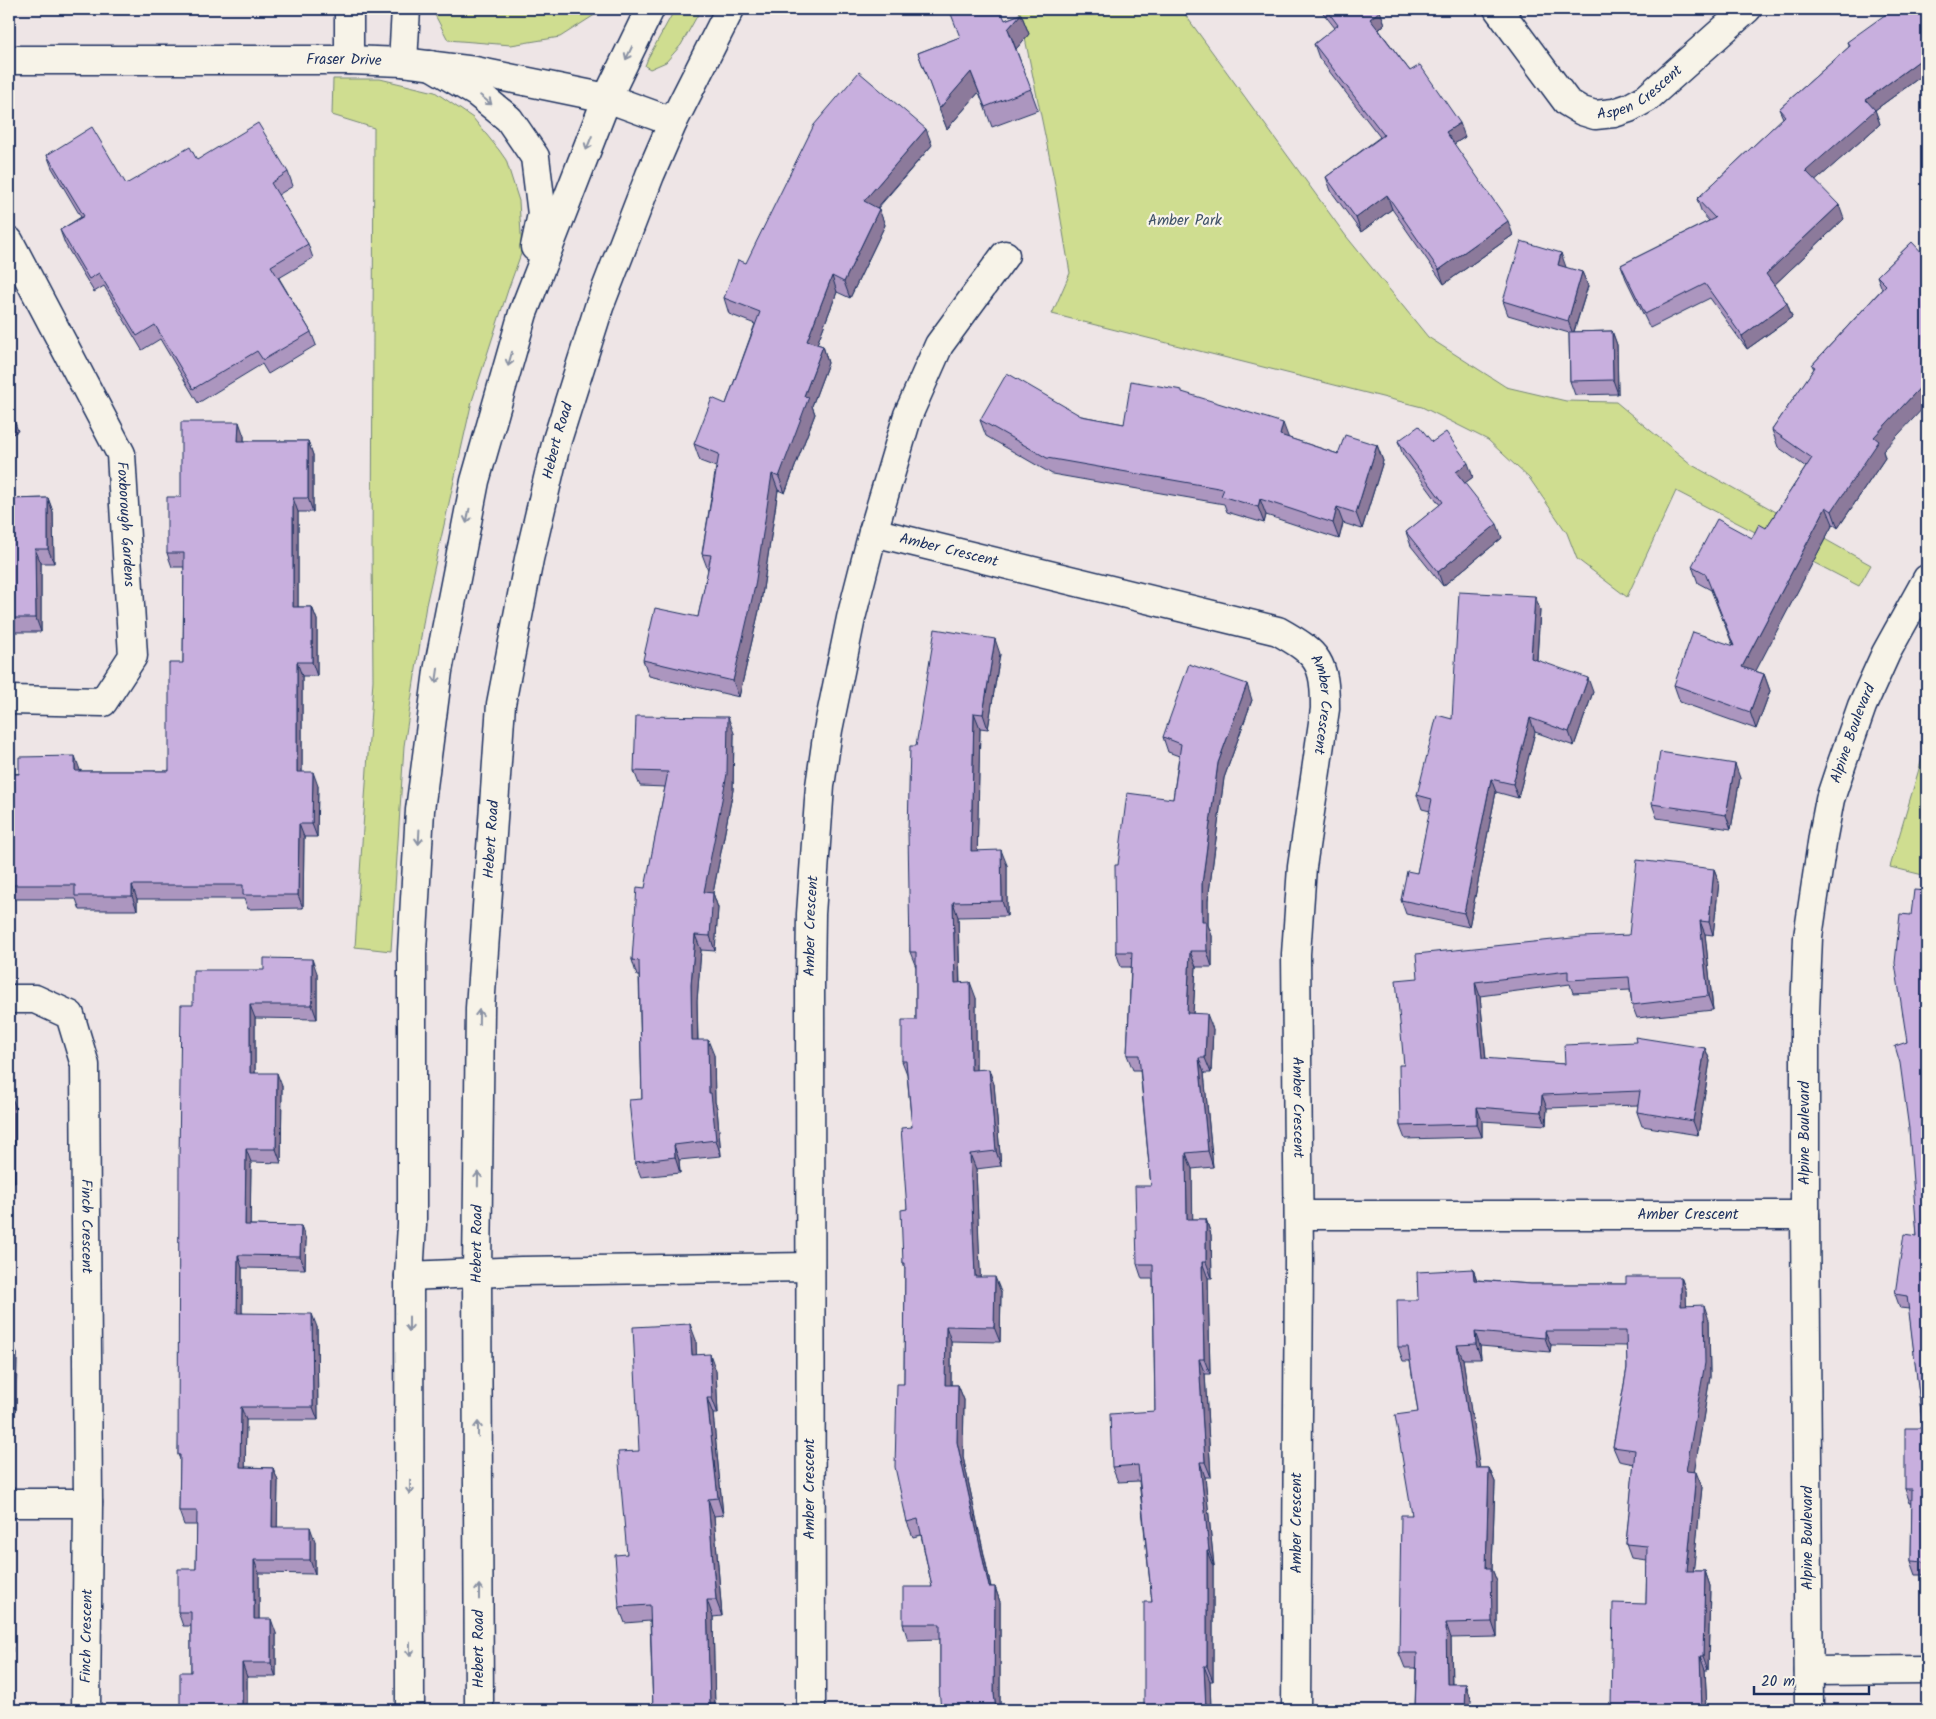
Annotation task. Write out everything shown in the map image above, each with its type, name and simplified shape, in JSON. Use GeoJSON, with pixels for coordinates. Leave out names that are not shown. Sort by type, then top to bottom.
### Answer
{"type":"FeatureCollection","features":[{"type":"Feature","properties":{"kind":"street"},"geometry":{"type":"LineString","coordinates":[[349,9],[349,60]]}},
{"type":"Feature","properties":{"kind":"street"},"geometry":{"type":"LineString","coordinates":[[403,62],[406,9]]}},
{"type":"Feature","properties":{"kind":"street"},"geometry":{"type":"LineString","coordinates":[[523,313],[607,98],[650,9]]}},
{"type":"Feature","properties":{"kind":"street","name":"Hebert Road"},"geometry":{"type":"LineString","coordinates":[[480,1710],[477,1273],[480,1008],[501,704],[529,559],[557,440],[599,307],[650,175],[673,122],[730,9]]}},
{"type":"Feature","properties":{"kind":"street","name":"Aspen Crescent"},"geometry":{"type":"LineString","coordinates":[[1498,9],[1567,102],[1582,111],[1595,115],[1614,113],[1630,108],[1647,98],[1748,9]]}},
{"type":"Feature","properties":{"kind":"street","name":"Fraser Drive"},"geometry":{"type":"LineString","coordinates":[[9,60],[349,60],[403,62],[475,70],[607,98],[673,122]]}},
{"type":"Feature","properties":{"kind":"street"},"geometry":{"type":"LineString","coordinates":[[410,1710],[409,1276],[412,1225],[412,952],[420,810],[438,671],[475,481],[523,313],[542,214],[535,157],[509,119],[477,94],[430,65]]}},
{"type":"Feature","properties":{"kind":"street","name":"Foxborough Gardens"},"geometry":{"type":"LineString","coordinates":[[9,241],[121,454],[133,656],[103,702],[9,700]]}},
{"type":"Feature","properties":{"kind":"street","name":"Amber Crescent"},"geometry":{"type":"LineString","coordinates":[[811,1710],[811,914],[820,786],[828,730],[851,618],[873,532],[908,415],[939,345],[1005,255]]}},
{"type":"Feature","properties":{"kind":"street","name":"Amber Crescent"},"geometry":{"type":"LineString","coordinates":[[873,532],[1278,631],[1295,640],[1314,655],[1322,670],[1325,687],[1325,709],[1302,866],[1296,954],[1299,1215],[1296,1710]]}},
{"type":"Feature","properties":{"kind":"street","name":"Alpine Boulevard"},"geometry":{"type":"LineString","coordinates":[[1809,1710],[1806,1215],[1808,937],[1824,827],[1830,799],[1862,706],[1886,653],[1927,579]]}},
{"type":"Feature","properties":{"kind":"street","name":"Finch Crescent"},"geometry":{"type":"LineString","coordinates":[[9,999],[35,999],[70,1015],[85,1065],[88,1503],[86,1710]]}},
{"type":"Feature","properties":{"kind":"street","name":"Amber Crescent"},"geometry":{"type":"LineString","coordinates":[[1299,1215],[1806,1215]]}},
{"type":"Feature","properties":{"kind":"street"},"geometry":{"type":"LineString","coordinates":[[409,1276],[810,1267]]}},
{"type":"Feature","properties":{"kind":"street"},"geometry":{"type":"LineString","coordinates":[[9,1503],[88,1503]]}},
{"type":"Feature","properties":{"kind":"street"},"geometry":{"type":"LineString","coordinates":[[1809,1671],[1927,1670]]}},
{"type":"Feature","properties":{"kind":"green space"},"geometry":{"type":"Polygon","coordinates":[[[434,9],[604,9],[560,37],[511,45],[448,40],[434,13],[434,9]]]}},
{"type":"Feature","properties":{"kind":"green space"},"geometry":{"type":"Polygon","coordinates":[[[675,9],[701,9],[681,45],[666,62],[650,69],[645,66],[648,58],[675,9]]]}},
{"type":"Feature","properties":{"kind":"green space","name":"Amber Park"},"geometry":{"type":"Polygon","coordinates":[[[1019,9],[1181,9],[1346,236],[1428,337],[1506,387],[1566,401],[1616,402],[1692,465],[1871,565],[1859,586],[1676,491],[1627,597],[1577,559],[1567,533],[1530,479],[1488,440],[1422,407],[1052,314],[1070,273],[1054,179],[1019,9]]]}},
{"type":"Feature","properties":{"kind":"green space"},"geometry":{"type":"Polygon","coordinates":[[[333,79],[380,79],[435,92],[473,118],[499,150],[506,160],[519,201],[522,251],[472,401],[426,605],[404,746],[391,951],[355,947],[373,680],[374,128],[332,115],[333,79]]]}},
{"type":"Feature","properties":{"kind":"green space"},"geometry":{"type":"Polygon","coordinates":[[[1927,742],[1927,876],[1890,867],[1927,742]]]}},
{"type":"Feature","properties":{"kind":"building"},"geometry":{"type":"Polygon","coordinates":[[[966,9],[1000,9],[1005,20],[1021,14],[1008,29],[1031,89],[985,107],[971,72],[939,109],[918,53],[960,37],[951,14],[966,9]]]}},
{"type":"Feature","properties":{"kind":"building"},"geometry":{"type":"Polygon","coordinates":[[[1326,9],[1379,9],[1380,11],[1370,19],[1410,71],[1420,65],[1460,123],[1446,132],[1508,221],[1439,270],[1387,195],[1356,218],[1326,177],[1384,135],[1314,44],[1338,25],[1326,9]]]}},
{"type":"Feature","properties":{"kind":"building"},"geometry":{"type":"Polygon","coordinates":[[[1893,9],[1927,9],[1927,55],[1866,100],[1875,110],[1806,171],[1839,205],[1766,274],[1787,303],[1742,336],[1705,284],[1645,314],[1621,265],[1715,218],[1697,199],[1785,116],[1779,109],[1850,46],[1847,42],[1893,9]]]}},
{"type":"Feature","properties":{"kind":"building"},"geometry":{"type":"Polygon","coordinates":[[[859,72],[926,129],[864,201],[879,209],[844,282],[832,276],[807,341],[823,346],[804,396],[809,397],[779,477],[772,474],[755,586],[733,681],[643,660],[655,608],[698,617],[711,555],[702,554],[719,454],[694,444],[712,398],[726,404],[760,312],[724,298],[738,260],[746,263],[814,125],[859,72]]]}},
{"type":"Feature","properties":{"kind":"building"},"geometry":{"type":"Polygon","coordinates":[[[258,123],[288,172],[271,183],[308,244],[271,266],[311,332],[263,360],[257,351],[193,389],[155,325],[137,336],[99,273],[89,279],[60,230],[84,216],[47,155],[92,127],[126,184],[190,147],[197,160],[258,123]]]}},
{"type":"Feature","properties":{"kind":"building"},"geometry":{"type":"Polygon","coordinates":[[[1521,241],[1561,253],[1558,265],[1582,272],[1568,321],[1503,301],[1521,241]]]}},
{"type":"Feature","properties":{"kind":"building"},"geometry":{"type":"Polygon","coordinates":[[[1912,242],[1927,258],[1927,380],[1874,437],[1879,441],[1832,511],[1826,507],[1742,667],[1764,674],[1750,712],[1674,685],[1693,632],[1734,646],[1705,573],[1692,566],[1717,519],[1752,538],[1759,524],[1766,528],[1812,458],[1772,430],[1815,367],[1812,365],[1886,285],[1877,276],[1912,242]]]}},
{"type":"Feature","properties":{"kind":"building"},"geometry":{"type":"Polygon","coordinates":[[[1612,331],[1613,380],[1570,381],[1569,332],[1612,331]]]}},
{"type":"Feature","properties":{"kind":"building"},"geometry":{"type":"Polygon","coordinates":[[[1007,373],[1081,416],[1124,424],[1131,381],[1182,390],[1182,392],[1283,423],[1280,435],[1338,454],[1345,435],[1377,445],[1356,513],[1337,507],[1333,523],[1260,499],[1258,507],[1221,496],[1224,489],[1047,458],[980,420],[1007,373]]]}},
{"type":"Feature","properties":{"kind":"building"},"geometry":{"type":"Polygon","coordinates":[[[9,411],[13,417],[9,419],[9,411]]]}},
{"type":"Feature","properties":{"kind":"building"},"geometry":{"type":"Polygon","coordinates":[[[181,422],[239,422],[238,441],[308,441],[308,498],[293,498],[293,607],[312,607],[312,662],[297,662],[297,772],[313,772],[312,824],[299,824],[298,895],[243,895],[243,885],[132,885],[132,896],[75,896],[75,885],[9,885],[9,774],[19,774],[19,757],[75,756],[75,771],[169,771],[169,663],[183,663],[184,553],[167,553],[167,497],[181,497],[181,422]]]}},
{"type":"Feature","properties":{"kind":"building"},"geometry":{"type":"Polygon","coordinates":[[[1419,426],[1432,442],[1446,432],[1468,463],[1456,472],[1497,524],[1438,572],[1406,532],[1443,502],[1398,441],[1419,426]]]}},
{"type":"Feature","properties":{"kind":"building"},"geometry":{"type":"Polygon","coordinates":[[[48,498],[48,549],[35,549],[36,618],[9,618],[9,499],[48,498]]]}},
{"type":"Feature","properties":{"kind":"building"},"geometry":{"type":"Polygon","coordinates":[[[1459,592],[1535,596],[1531,658],[1588,678],[1569,732],[1530,718],[1513,784],[1491,779],[1464,913],[1401,900],[1407,871],[1417,873],[1432,799],[1417,795],[1437,715],[1452,719],[1459,592]]]}},
{"type":"Feature","properties":{"kind":"building"},"geometry":{"type":"Polygon","coordinates":[[[935,629],[995,639],[983,714],[974,713],[971,851],[1001,850],[1002,901],[953,902],[955,983],[970,982],[971,1070],[989,1069],[996,1151],[970,1154],[975,1277],[995,1277],[994,1327],[946,1326],[945,1385],[958,1385],[957,1442],[989,1587],[995,1587],[994,1694],[996,1710],[941,1710],[939,1688],[940,1624],[903,1624],[903,1587],[932,1587],[918,1519],[907,1522],[895,1467],[897,1384],[904,1384],[905,1263],[903,1263],[901,1210],[907,1209],[901,1128],[912,1127],[906,1061],[902,1061],[902,1020],[916,1020],[916,952],[910,952],[908,832],[910,746],[916,746],[935,629]]]}},
{"type":"Feature","properties":{"kind":"building"},"geometry":{"type":"Polygon","coordinates":[[[1189,664],[1247,684],[1218,763],[1202,884],[1202,921],[1206,921],[1207,951],[1190,951],[1187,1013],[1207,1014],[1205,1058],[1199,1058],[1208,1151],[1186,1153],[1187,1219],[1206,1219],[1206,1262],[1202,1262],[1204,1359],[1199,1359],[1205,1462],[1200,1462],[1209,1551],[1207,1551],[1207,1666],[1204,1666],[1206,1710],[1144,1710],[1144,1602],[1152,1602],[1138,1465],[1112,1467],[1110,1414],[1155,1411],[1153,1264],[1137,1264],[1135,1186],[1151,1186],[1139,1055],[1127,1055],[1132,952],[1116,952],[1115,865],[1118,865],[1127,793],[1173,799],[1181,744],[1163,737],[1189,664]]]}},
{"type":"Feature","properties":{"kind":"building"},"geometry":{"type":"Polygon","coordinates":[[[636,716],[728,717],[727,774],[704,892],[713,893],[710,936],[695,935],[691,985],[692,1040],[708,1040],[709,1093],[711,1093],[716,1140],[674,1145],[675,1157],[635,1162],[629,1100],[642,1099],[639,961],[632,960],[637,887],[645,888],[668,772],[634,771],[636,716]]]}},
{"type":"Feature","properties":{"kind":"building"},"geometry":{"type":"Polygon","coordinates":[[[1660,752],[1735,764],[1726,815],[1652,804],[1660,752]]]}},
{"type":"Feature","properties":{"kind":"building"},"geometry":{"type":"Polygon","coordinates":[[[1637,860],[1714,869],[1709,922],[1700,921],[1708,996],[1632,1005],[1629,977],[1568,980],[1568,971],[1475,982],[1482,1058],[1565,1064],[1564,1045],[1636,1042],[1635,1037],[1705,1048],[1693,1121],[1637,1112],[1640,1091],[1542,1095],[1541,1112],[1477,1107],[1477,1124],[1400,1126],[1399,1065],[1404,1065],[1396,980],[1418,978],[1416,954],[1582,937],[1629,935],[1637,860]]]}},
{"type":"Feature","properties":{"kind":"building"},"geometry":{"type":"Polygon","coordinates":[[[1914,890],[1927,891],[1927,1562],[1911,1561],[1912,1489],[1905,1489],[1905,1428],[1923,1428],[1907,1296],[1895,1294],[1904,1234],[1917,1236],[1909,1129],[1900,1063],[1895,1046],[1907,1042],[1895,963],[1900,914],[1911,915],[1914,890]]]}},
{"type":"Feature","properties":{"kind":"building"},"geometry":{"type":"Polygon","coordinates":[[[264,958],[312,959],[312,1005],[250,1005],[250,1073],[277,1073],[276,1149],[246,1149],[245,1225],[301,1226],[300,1256],[238,1255],[237,1313],[312,1314],[313,1407],[241,1407],[240,1467],[273,1468],[272,1527],[310,1527],[310,1560],[254,1560],[254,1619],[271,1619],[271,1663],[242,1663],[242,1710],[180,1710],[180,1672],[191,1672],[191,1612],[178,1612],[178,1569],[196,1569],[197,1511],[179,1511],[181,1005],[193,1005],[193,970],[264,970],[264,958]]]}},
{"type":"Feature","properties":{"kind":"building"},"geometry":{"type":"Polygon","coordinates":[[[10,1092],[10,1168],[9,1168],[10,1092]]]}},
{"type":"Feature","properties":{"kind":"building"},"geometry":{"type":"Polygon","coordinates":[[[1473,1269],[1474,1280],[1531,1284],[1626,1284],[1626,1277],[1681,1277],[1681,1306],[1704,1305],[1705,1363],[1686,1471],[1696,1472],[1687,1571],[1705,1571],[1703,1656],[1700,1656],[1702,1710],[1608,1710],[1607,1706],[1611,1706],[1613,1603],[1646,1604],[1647,1546],[1626,1544],[1635,1450],[1613,1447],[1627,1368],[1626,1331],[1545,1331],[1545,1338],[1475,1332],[1476,1344],[1457,1345],[1476,1468],[1489,1468],[1486,1568],[1491,1568],[1492,1622],[1446,1623],[1447,1684],[1466,1684],[1465,1710],[1415,1710],[1417,1653],[1399,1653],[1401,1515],[1412,1515],[1395,1415],[1418,1412],[1408,1347],[1398,1347],[1397,1300],[1418,1300],[1417,1272],[1473,1269]]]}},
{"type":"Feature","properties":{"kind":"building"},"geometry":{"type":"Polygon","coordinates":[[[690,1324],[692,1355],[710,1354],[712,1398],[707,1398],[718,1498],[708,1499],[716,1600],[707,1600],[710,1707],[694,1708],[694,1710],[653,1710],[650,1605],[619,1607],[615,1555],[627,1554],[618,1452],[639,1451],[633,1327],[690,1324]]]}},
{"type":"Feature","properties":{"kind":"building"},"geometry":{"type":"Polygon","coordinates":[[[9,1340],[12,1340],[11,1397],[9,1397],[9,1340]]]}}]}
